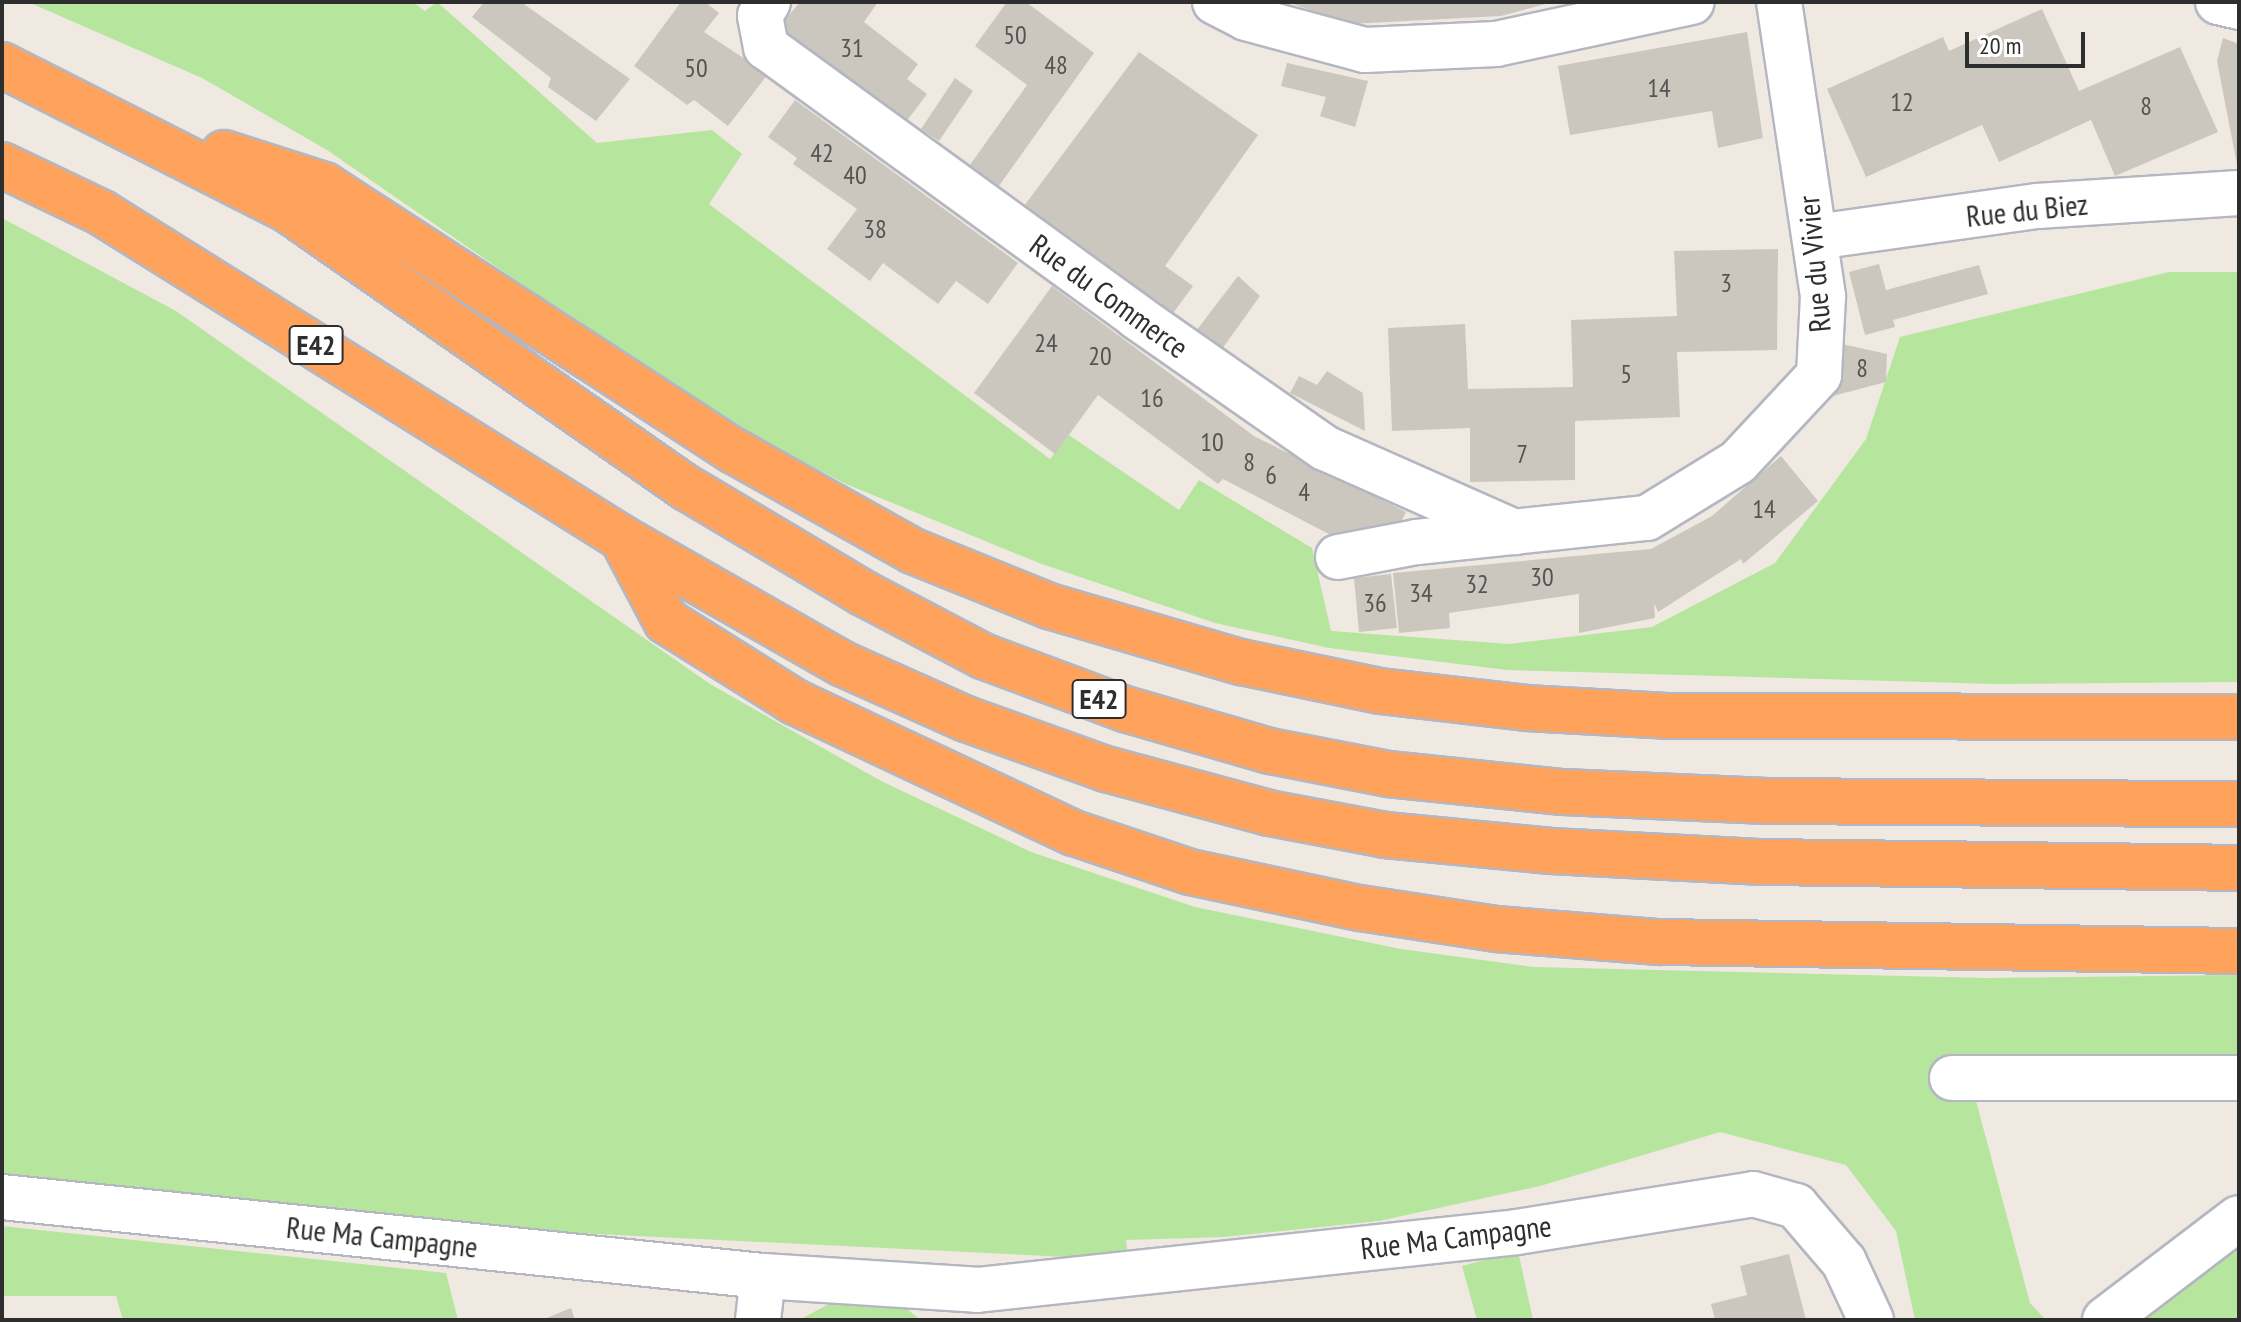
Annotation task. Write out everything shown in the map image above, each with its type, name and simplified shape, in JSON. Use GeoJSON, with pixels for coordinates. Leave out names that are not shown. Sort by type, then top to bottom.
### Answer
{"type":"FeatureCollection","features":[{"type":"Feature","properties":{"kind":"highway","name":"E42"},"geometry":{"type":"LineString","coordinates":[[2,65],[111,117],[288,210],[687,488],[863,593],[983,656],[1125,709],[1270,751],[1388,774],[1563,792],[1767,801],[2239,804]]}},
{"type":"Feature","properties":{"kind":"highway"},"geometry":{"type":"LineString","coordinates":[[111,117],[324,185],[734,451],[913,551],[1049,606],[1229,659],[1380,691],[1542,709],[1667,716],[2239,717]]}},
{"type":"Feature","properties":{"kind":"highway","name":"E42"},"geometry":{"type":"LineString","coordinates":[[2,165],[102,213],[622,538],[843,664],[966,719],[1106,769],[1269,813],[1385,835],[1551,851],[1759,862],[2239,868]]}},
{"type":"Feature","properties":{"kind":"highway"},"geometry":{"type":"LineString","coordinates":[[622,538],[666,621],[795,702],[1074,833],[1190,872],[1420,918],[1630,940],[2239,951]]}},
{"type":"Feature","properties":{"kind":"street","name":"Rue du Commerce"},"geometry":{"type":"LineString","coordinates":[[768,2],[760,16],[766,47],[1137,317],[1325,448],[1515,532]]}},
{"type":"Feature","properties":{"kind":"street"},"geometry":{"type":"LineString","coordinates":[[1215,2],[1246,18],[1365,50],[1496,44],[1692,2]]}},
{"type":"Feature","properties":{"kind":"street","name":"Rue du Vivier"},"geometry":{"type":"LineString","coordinates":[[1338,557],[1515,532],[1647,518],[1738,462],[1819,375],[1823,296],[1779,2]]}},
{"type":"Feature","properties":{"kind":"street"},"geometry":{"type":"LineString","coordinates":[[2218,2],[2239,7]]}},
{"type":"Feature","properties":{"kind":"street","name":"Rue du Biez"},"geometry":{"type":"LineString","coordinates":[[1816,237],[2037,206],[2239,193]]}},
{"type":"Feature","properties":{"kind":"street"},"geometry":{"type":"LineString","coordinates":[[1952,1078],[2239,1078]]}},
{"type":"Feature","properties":{"kind":"street","name":"Rue Ma Campagne"},"geometry":{"type":"LineString","coordinates":[[2,1197],[763,1276],[976,1305],[1517,1232],[1753,1194],[1796,1206],[1844,1262],[1871,1320]]}},
{"type":"Feature","properties":{"kind":"street"},"geometry":{"type":"LineString","coordinates":[[2105,1320],[2239,1218]]}},
{"type":"Feature","properties":{"kind":"street"},"geometry":{"type":"LineString","coordinates":[[758,1320],[763,1276]]}},
{"type":"Feature","properties":{"kind":"green space"},"geometry":{"type":"Polygon","coordinates":[[[28,2],[413,2],[425,11],[437,2],[597,143],[712,130],[742,154],[709,204],[1050,459],[1069,435],[1179,510],[1199,480],[1312,548],[1331,631],[1509,644],[1652,627],[1775,563],[1866,439],[1900,337],[2169,272],[2239,272],[2239,682],[1994,684],[1507,670],[1329,648],[1215,623],[1039,563],[846,484],[701,408],[327,150],[202,78],[28,2]]]}},
{"type":"Feature","properties":{"kind":"green space"},"geometry":{"type":"Polygon","coordinates":[[[2,218],[176,311],[710,684],[881,781],[1031,852],[1195,907],[1401,949],[1534,967],[1986,978],[2239,975],[2239,1056],[2029,1054],[1941,1061],[1975,1097],[2030,1303],[2046,1320],[1915,1320],[1896,1231],[1846,1165],[1720,1132],[1540,1186],[1379,1221],[1223,1237],[1126,1240],[1128,1260],[537,1231],[2,1176],[2,218]]]}},
{"type":"Feature","properties":{"kind":"green space"},"geometry":{"type":"Polygon","coordinates":[[[2239,1196],[2239,1320],[2134,1320],[2205,1243],[2239,1196]]]}},
{"type":"Feature","properties":{"kind":"green space"},"geometry":{"type":"Polygon","coordinates":[[[2,1226],[446,1273],[458,1320],[123,1320],[116,1296],[2,1296],[2,1226]]]}},
{"type":"Feature","properties":{"kind":"green space"},"geometry":{"type":"Polygon","coordinates":[[[1518,1251],[1533,1320],[1477,1320],[1462,1266],[1518,1251]]]}},
{"type":"Feature","properties":{"kind":"green space"},"geometry":{"type":"Polygon","coordinates":[[[846,1295],[895,1300],[921,1320],[799,1320],[846,1295]]]}},
{"type":"Feature","properties":{"kind":"building"},"geometry":{"type":"Polygon","coordinates":[[[484,2],[521,2],[630,79],[596,121],[548,87],[551,78],[472,17],[484,2]]]}},
{"type":"Feature","properties":{"kind":"building"},"geometry":{"type":"Polygon","coordinates":[[[681,2],[705,2],[719,13],[704,32],[768,74],[728,126],[694,100],[687,105],[634,66],[681,2]]]}},
{"type":"Feature","properties":{"kind":"building"},"geometry":{"type":"Polygon","coordinates":[[[800,2],[878,2],[864,22],[918,64],[907,79],[927,94],[906,122],[784,31],[784,21],[800,2]]]}},
{"type":"Feature","properties":{"kind":"building"},"geometry":{"type":"Polygon","coordinates":[[[1007,2],[1026,2],[1094,53],[996,190],[967,169],[1027,85],[975,46],[1007,2]]]}},
{"type":"Feature","properties":{"kind":"building"},"geometry":{"type":"Polygon","coordinates":[[[1288,2],[1549,3],[1501,16],[1349,24],[1288,2]]]}},
{"type":"Feature","properties":{"kind":"building"},"geometry":{"type":"Polygon","coordinates":[[[2042,9],[2079,91],[2180,47],[2218,132],[2115,176],[2091,120],[1999,162],[1982,125],[1866,177],[1827,89],[1943,37],[1949,51],[2042,9]]]}},
{"type":"Feature","properties":{"kind":"building"},"geometry":{"type":"Polygon","coordinates":[[[1747,32],[1763,138],[1718,148],[1712,111],[1570,135],[1558,66],[1747,32]]]}},
{"type":"Feature","properties":{"kind":"building"},"geometry":{"type":"Polygon","coordinates":[[[2223,38],[2239,44],[2239,175],[2217,61],[2223,38]]]}},
{"type":"Feature","properties":{"kind":"building"},"geometry":{"type":"Polygon","coordinates":[[[1139,52],[1258,135],[1165,266],[1193,286],[1171,316],[1024,206],[1139,52]]]}},
{"type":"Feature","properties":{"kind":"building"},"geometry":{"type":"Polygon","coordinates":[[[1287,63],[1368,81],[1355,127],[1320,116],[1326,97],[1281,86],[1287,63]]]}},
{"type":"Feature","properties":{"kind":"building"},"geometry":{"type":"Polygon","coordinates":[[[955,78],[973,91],[939,141],[921,129],[955,78]]]}},
{"type":"Feature","properties":{"kind":"building"},"geometry":{"type":"Polygon","coordinates":[[[795,100],[1018,263],[988,304],[956,281],[938,304],[883,263],[870,281],[827,249],[857,209],[793,164],[797,158],[768,137],[795,100]]]}},
{"type":"Feature","properties":{"kind":"building"},"geometry":{"type":"Polygon","coordinates":[[[1778,249],[1777,350],[1677,352],[1680,417],[1575,421],[1575,480],[1470,482],[1470,428],[1392,431],[1388,328],[1465,324],[1468,389],[1573,387],[1571,320],[1677,316],[1674,251],[1778,249]]]}},
{"type":"Feature","properties":{"kind":"building"},"geometry":{"type":"Polygon","coordinates":[[[1879,264],[1886,290],[1979,265],[1988,294],[1893,320],[1895,327],[1865,335],[1849,272],[1879,264]]]}},
{"type":"Feature","properties":{"kind":"building"},"geometry":{"type":"Polygon","coordinates":[[[1238,276],[1260,296],[1222,349],[1196,331],[1238,276]]]}},
{"type":"Feature","properties":{"kind":"building"},"geometry":{"type":"Polygon","coordinates":[[[1052,286],[1254,436],[1406,512],[1396,532],[1350,545],[1223,479],[1218,484],[1098,395],[1055,454],[974,393],[1052,286]]]}},
{"type":"Feature","properties":{"kind":"building"},"geometry":{"type":"Polygon","coordinates":[[[1842,344],[1887,354],[1886,382],[1829,397],[1842,344]]]}},
{"type":"Feature","properties":{"kind":"building"},"geometry":{"type":"Polygon","coordinates":[[[1327,371],[1363,393],[1365,431],[1290,393],[1299,376],[1317,385],[1327,371]]]}},
{"type":"Feature","properties":{"kind":"building"},"geometry":{"type":"Polygon","coordinates":[[[1781,456],[1818,501],[1743,564],[1741,559],[1658,612],[1654,603],[1655,618],[1579,633],[1579,594],[1449,613],[1450,628],[1399,633],[1393,573],[1651,549],[1712,516],[1781,456]]]}},
{"type":"Feature","properties":{"kind":"building"},"geometry":{"type":"Polygon","coordinates":[[[1391,574],[1397,628],[1359,632],[1354,578],[1391,574]]]}},
{"type":"Feature","properties":{"kind":"building"},"geometry":{"type":"Polygon","coordinates":[[[1789,1254],[1806,1320],[1715,1320],[1711,1304],[1747,1295],[1740,1266],[1789,1254]]]}},
{"type":"Feature","properties":{"kind":"building"},"geometry":{"type":"Polygon","coordinates":[[[571,1308],[575,1320],[542,1320],[571,1308]]]}}]}
